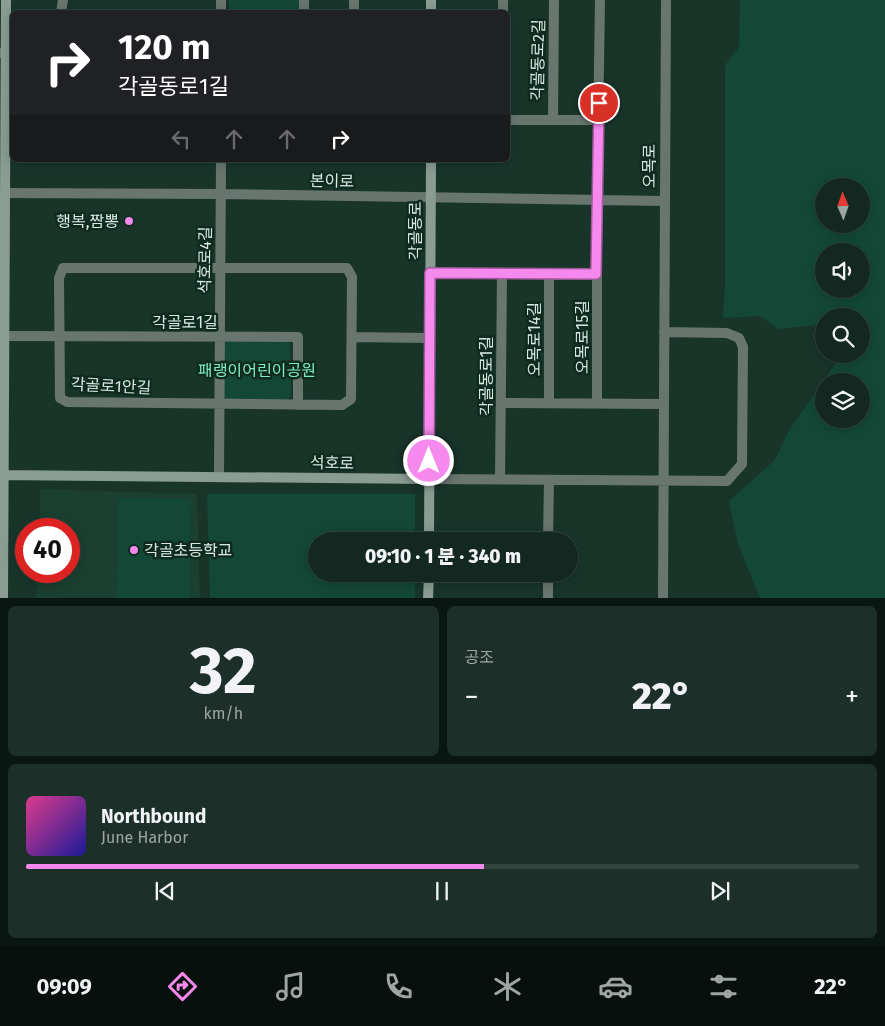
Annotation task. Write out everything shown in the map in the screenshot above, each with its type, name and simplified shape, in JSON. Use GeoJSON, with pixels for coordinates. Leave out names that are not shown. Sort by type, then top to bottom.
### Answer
{"type":"FeatureCollection","features":[{"type":"Feature","properties":{"kind":"street"},"geometry":{"type":"LineString","coordinates":[[3,598],[3,194],[6,0]]}},
{"type":"Feature","properties":{"kind":"street","name":"각골동로2길"},"geometry":{"type":"LineString","coordinates":[[552,120],[554,0]]}},
{"type":"Feature","properties":{"kind":"street","name":"오목로15길"},"geometry":{"type":"LineString","coordinates":[[597,403],[596,274],[600,0]]}},
{"type":"Feature","properties":{"kind":"street","name":"오목로"},"geometry":{"type":"LineString","coordinates":[[664,598],[663,404],[666,0]]}},
{"type":"Feature","properties":{"kind":"street","name":"각골동로2길"},"geometry":{"type":"LineString","coordinates":[[510,120],[599,120]]}},
{"type":"Feature","properties":{"kind":"street","name":"석호로4길"},"geometry":{"type":"LineString","coordinates":[[219,476],[221,162]]}},
{"type":"Feature","properties":{"kind":"street","name":"각골동로"},"geometry":{"type":"LineString","coordinates":[[429,532],[431,162]]}},
{"type":"Feature","properties":{"kind":"street","name":"본이로"},"geometry":{"type":"LineString","coordinates":[[3,194],[221,194],[664,200]]}},
{"type":"Feature","properties":{"kind":"street","name":"각골로1안길"},"geometry":{"type":"LineString","coordinates":[[220,267],[347,268],[352,277],[352,399],[342,404],[298,405],[67,402],[60,398],[59,278],[63,268],[220,267]]}},
{"type":"Feature","properties":{"kind":"street"},"geometry":{"type":"LineString","coordinates":[[430,273],[596,274]]}},
{"type":"Feature","properties":{"kind":"street","name":"각골동로1길"},"geometry":{"type":"LineString","coordinates":[[500,479],[502,274]]}},
{"type":"Feature","properties":{"kind":"street","name":"오목로14길"},"geometry":{"type":"LineString","coordinates":[[549,274],[549,403]]}},
{"type":"Feature","properties":{"kind":"street"},"geometry":{"type":"LineString","coordinates":[[663,480],[727,481],[742,464],[744,347],[739,338],[727,333],[664,332]]}},
{"type":"Feature","properties":{"kind":"street","name":"각골로1길"},"geometry":{"type":"LineString","coordinates":[[4,336],[298,337],[298,405]]}},
{"type":"Feature","properties":{"kind":"street"},"geometry":{"type":"LineString","coordinates":[[352,336],[430,338]]}},
{"type":"Feature","properties":{"kind":"street"},"geometry":{"type":"LineString","coordinates":[[501,403],[663,404]]}},
{"type":"Feature","properties":{"kind":"street","name":"석호로"},"geometry":{"type":"LineString","coordinates":[[2,475],[663,480]]}},
{"type":"Feature","properties":{"kind":"street"},"geometry":{"type":"LineString","coordinates":[[548,532],[549,480]]}},
{"type":"Feature","properties":{"kind":"street"},"geometry":{"type":"LineString","coordinates":[[428,598],[429,582]]}},
{"type":"Feature","properties":{"kind":"street"},"geometry":{"type":"LineString","coordinates":[[548,582],[548,598]]}},
{"type":"Feature","properties":{"kind":"shaded area","name":"각골초등학교"},"geometry":{"type":"Polygon","coordinates":[[[40,489],[197,494],[200,598],[36,598],[37,583],[80,583],[80,518],[39,518],[40,489]]]}},
{"type":"Feature","properties":{"kind":"green space"},"geometry":{"type":"Polygon","coordinates":[[[229,0],[299,0],[300,10],[229,10],[229,0]]]}},
{"type":"Feature","properties":{"kind":"green space"},"geometry":{"type":"Polygon","coordinates":[[[740,0],[885,0],[885,598],[760,598],[738,544],[729,501],[775,460],[788,432],[815,393],[815,428],[870,428],[870,373],[829,373],[836,363],[870,363],[870,308],[815,308],[815,325],[778,329],[760,316],[723,318],[725,285],[725,65],[739,47],[740,0]]]}},
{"type":"Feature","properties":{"kind":"green space","name":"패랭이어린이공원"},"geometry":{"type":"Polygon","coordinates":[[[286,340],[290,344],[291,396],[287,400],[228,401],[224,397],[223,345],[227,341],[286,340]]]}},
{"type":"Feature","properties":{"kind":"green space"},"geometry":{"type":"Polygon","coordinates":[[[207,494],[415,494],[415,532],[308,532],[308,582],[415,582],[415,598],[210,598],[207,494]]]}},
{"type":"Feature","properties":{"kind":"green space"},"geometry":{"type":"Polygon","coordinates":[[[118,498],[191,499],[190,598],[117,598],[118,498]]]}},
{"type":"Feature","properties":{"kind":"place","name":"행복,짬뽕"},"geometry":{"type":"Point","coordinates":[129,221]}},
{"type":"Feature","properties":{"kind":"place","name":"각골초등학교"},"geometry":{"type":"Point","coordinates":[134,550]}},
{"type":"Feature","properties":{"kind":"route"},"geometry":{"type":"LineString","coordinates":[[429,461],[430,273],[596,274],[599,103]]}}]}
